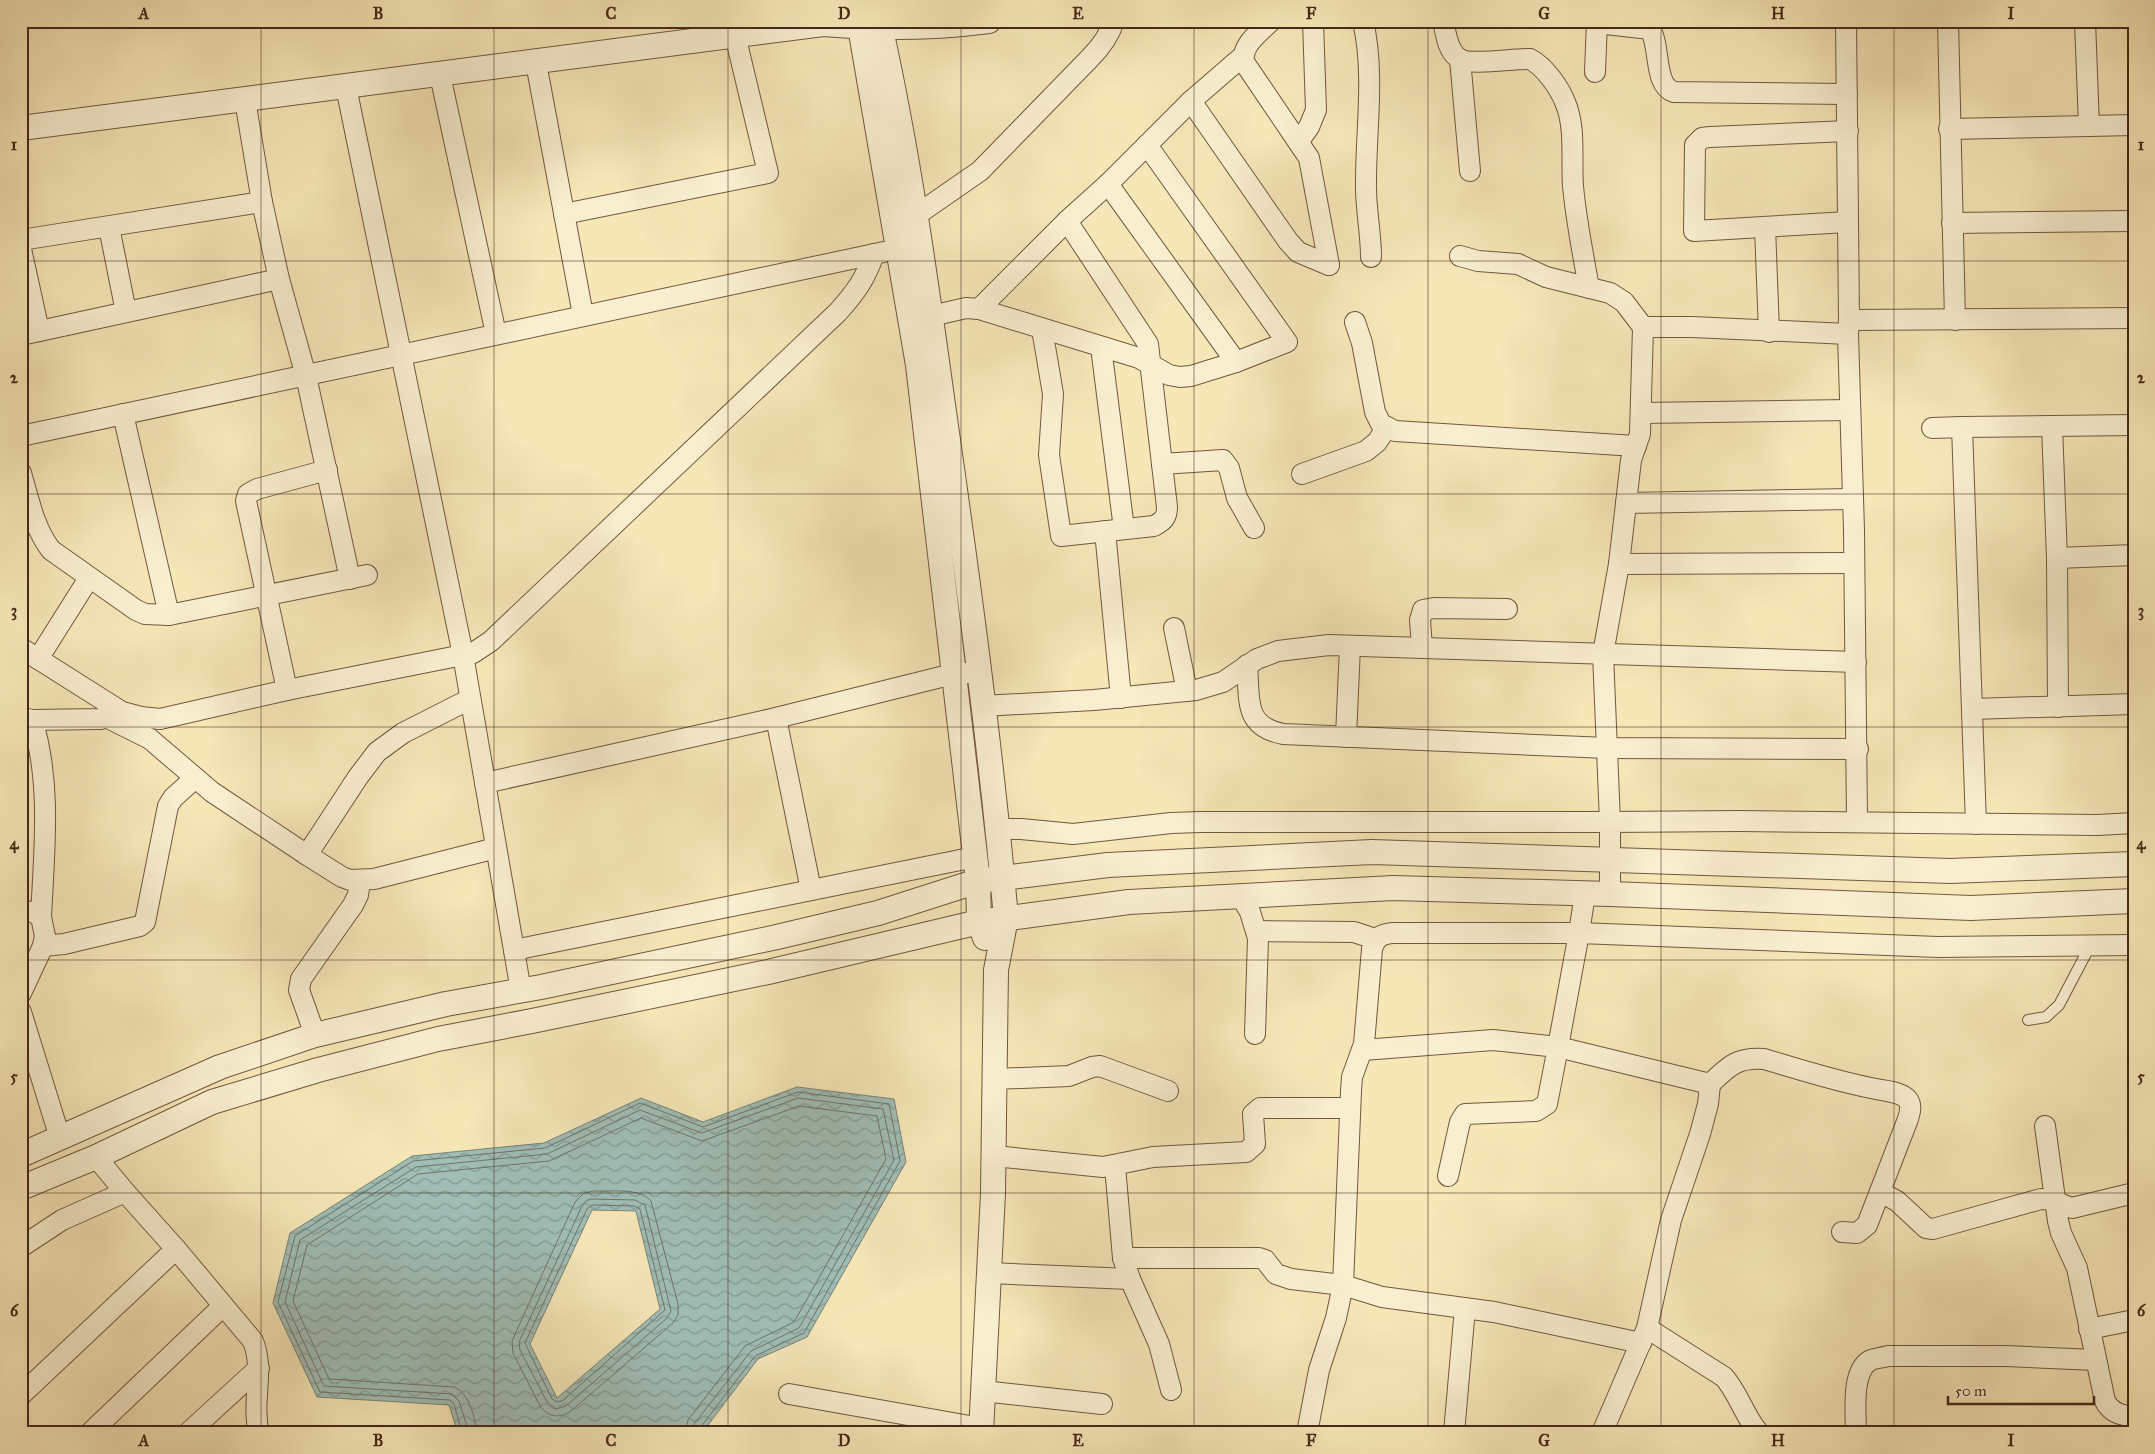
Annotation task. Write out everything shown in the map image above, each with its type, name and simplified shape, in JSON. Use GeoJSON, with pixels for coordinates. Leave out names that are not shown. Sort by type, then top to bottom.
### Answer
{"type":"FeatureCollection","features":[{"type":"Feature","properties":{"kind":"street"},"geometry":{"type":"LineString","coordinates":[[21,128],[440,75],[826,23],[938,27],[989,21]]}},
{"type":"Feature","properties":{"kind":"street"},"geometry":{"type":"LineString","coordinates":[[915,216],[980,171],[1103,44],[1114,21]]}},
{"type":"Feature","properties":{"kind":"street"},"geometry":{"type":"LineString","coordinates":[[979,309],[1067,220],[1108,184],[1191,101],[1243,56],[1249,44],[1271,21]]}},
{"type":"Feature","properties":{"kind":"street"},"geometry":{"type":"LineString","coordinates":[[1299,141],[1310,126],[1316,110],[1313,21]]}},
{"type":"Feature","properties":{"kind":"street"},"geometry":{"type":"LineString","coordinates":[[1363,21],[1367,36],[1370,85],[1366,181],[1371,257]]}},
{"type":"Feature","properties":{"kind":"street"},"geometry":{"type":"LineString","coordinates":[[1442,21],[1452,52],[1460,60],[1530,59],[1543,68],[1563,98],[1568,112],[1573,186],[1589,288]]}},
{"type":"Feature","properties":{"kind":"street"},"geometry":{"type":"LineString","coordinates":[[1846,21],[1848,327],[1858,749],[1857,822]]}},
{"type":"Feature","properties":{"kind":"street"},"geometry":{"type":"LineString","coordinates":[[1948,21],[1949,129],[1955,320]]}},
{"type":"Feature","properties":{"kind":"street"},"geometry":{"type":"LineString","coordinates":[[2085,21],[2089,126]]}},
{"type":"Feature","properties":{"kind":"street"},"geometry":{"type":"LineString","coordinates":[[1595,72],[1597,22],[1650,29],[1655,39],[1663,83],[1669,90],[1674,92],[1847,94]]}},
{"type":"Feature","properties":{"kind":"street"},"geometry":{"type":"LineString","coordinates":[[789,1394],[981,1430],[994,1156],[996,970],[1006,918],[957,502],[931,316],[909,246],[915,216],[900,122],[870,24]]}},
{"type":"Feature","properties":{"kind":"street"},"geometry":{"type":"LineString","coordinates":[[870,24],[909,246],[918,365],[978,881],[979,922],[996,970]]}},
{"type":"Feature","properties":{"kind":"street"},"geometry":{"type":"LineString","coordinates":[[564,214],[768,173],[735,35]]}},
{"type":"Feature","properties":{"kind":"street"},"geometry":{"type":"LineString","coordinates":[[1191,101],[1288,241],[1298,252],[1329,265],[1309,158],[1249,71],[1243,56]]}},
{"type":"Feature","properties":{"kind":"street"},"geometry":{"type":"LineString","coordinates":[[1460,60],[1470,171]]}},
{"type":"Feature","properties":{"kind":"street"},"geometry":{"type":"LineString","coordinates":[[536,62],[583,315]]}},
{"type":"Feature","properties":{"kind":"street"},"geometry":{"type":"LineString","coordinates":[[440,75],[496,334]]}},
{"type":"Feature","properties":{"kind":"street"},"geometry":{"type":"LineString","coordinates":[[346,87],[463,655],[521,991]]}},
{"type":"Feature","properties":{"kind":"street"},"geometry":{"type":"LineString","coordinates":[[21,473],[36,525],[42,539],[51,550],[145,614],[168,615],[359,577],[326,470],[306,376],[279,279],[262,202],[245,100]]}},
{"type":"Feature","properties":{"kind":"street"},"geometry":{"type":"LineString","coordinates":[[1949,129],[2134,125]]}},
{"type":"Feature","properties":{"kind":"street"},"geometry":{"type":"LineString","coordinates":[[1848,131],[1710,137],[1698,141],[1695,145],[1694,232],[1848,222]]}},
{"type":"Feature","properties":{"kind":"street"},"geometry":{"type":"LineString","coordinates":[[931,316],[966,308],[979,309],[1150,363],[1169,375],[1180,377],[1191,376],[1236,362],[1287,342],[1147,145]]}},
{"type":"Feature","properties":{"kind":"street"},"geometry":{"type":"LineString","coordinates":[[1108,184],[1236,362]]}},
{"type":"Feature","properties":{"kind":"street"},"geometry":{"type":"LineString","coordinates":[[21,240],[262,202]]}},
{"type":"Feature","properties":{"kind":"street"},"geometry":{"type":"LineString","coordinates":[[1042,329],[1053,394],[1049,455],[1061,536],[1154,526],[1164,520],[1167,515],[1150,352],[1145,337],[1067,220]]}},
{"type":"Feature","properties":{"kind":"street"},"geometry":{"type":"LineString","coordinates":[[1952,223],[2134,221]]}},
{"type":"Feature","properties":{"kind":"street"},"geometry":{"type":"LineString","coordinates":[[109,227],[126,312]]}},
{"type":"Feature","properties":{"kind":"street"},"geometry":{"type":"LineString","coordinates":[[1765,227],[1769,332]]}},
{"type":"Feature","properties":{"kind":"street"},"geometry":{"type":"LineString","coordinates":[[21,436],[909,246]]}},
{"type":"Feature","properties":{"kind":"street"},"geometry":{"type":"LineString","coordinates":[[21,249],[30,333],[279,279]]}},
{"type":"Feature","properties":{"kind":"street"},"geometry":{"type":"LineString","coordinates":[[21,993],[44,946],[46,936],[41,917],[45,832],[42,766],[26,718],[115,715],[160,719],[287,690],[463,655],[482,648],[838,312],[859,288],[874,254]]}},
{"type":"Feature","properties":{"kind":"street"},"geometry":{"type":"LineString","coordinates":[[1460,256],[1478,261],[1518,264],[1546,277],[1617,296],[1629,307],[1643,327],[1640,434],[1631,460],[1619,564],[1603,654],[1610,822],[1610,894]]}},
{"type":"Feature","properties":{"kind":"street"},"geometry":{"type":"LineString","coordinates":[[1643,327],[1692,327],[1769,332],[1955,320],[2134,318]]}},
{"type":"Feature","properties":{"kind":"street"},"geometry":{"type":"LineString","coordinates":[[1355,322],[1362,342],[1375,412],[1381,424],[1386,427],[1395,430],[1636,446]]}},
{"type":"Feature","properties":{"kind":"street"},"geometry":{"type":"LineString","coordinates":[[1101,347],[1115,530],[1121,698]]}},
{"type":"Feature","properties":{"kind":"street"},"geometry":{"type":"LineString","coordinates":[[1642,413],[1850,410]]}},
{"type":"Feature","properties":{"kind":"street"},"geometry":{"type":"LineString","coordinates":[[123,414],[168,615]]}},
{"type":"Feature","properties":{"kind":"street"},"geometry":{"type":"LineString","coordinates":[[1932,428],[2134,425]]}},
{"type":"Feature","properties":{"kind":"street"},"geometry":{"type":"LineString","coordinates":[[2052,426],[2057,558],[2058,707]]}},
{"type":"Feature","properties":{"kind":"street"},"geometry":{"type":"LineString","coordinates":[[1302,474],[1366,451],[1377,442],[1386,427]]}},
{"type":"Feature","properties":{"kind":"street"},"geometry":{"type":"LineString","coordinates":[[1962,427],[1976,824]]}},
{"type":"Feature","properties":{"kind":"street"},"geometry":{"type":"LineString","coordinates":[[1162,464],[1223,460],[1229,468],[1237,498],[1254,528]]}},
{"type":"Feature","properties":{"kind":"street"},"geometry":{"type":"LineString","coordinates":[[287,690],[246,501],[248,494],[257,489],[326,470]]}},
{"type":"Feature","properties":{"kind":"street"},"geometry":{"type":"LineString","coordinates":[[1626,503],[1853,499]]}},
{"type":"Feature","properties":{"kind":"street"},"geometry":{"type":"LineString","coordinates":[[2057,558],[2134,555]]}},
{"type":"Feature","properties":{"kind":"street"},"geometry":{"type":"LineString","coordinates":[[1619,564],[1854,563]]}},
{"type":"Feature","properties":{"kind":"street"},"geometry":{"type":"LineString","coordinates":[[38,659],[90,578]]}},
{"type":"Feature","properties":{"kind":"street"},"geometry":{"type":"LineString","coordinates":[[1422,648],[1420,620],[1424,610],[1434,608],[1506,609]]}},
{"type":"Feature","properties":{"kind":"street"},"geometry":{"type":"LineString","coordinates":[[1174,628],[1187,691]]}},
{"type":"Feature","properties":{"kind":"street"},"geometry":{"type":"LineString","coordinates":[[982,706],[1121,698],[1187,691],[1223,682],[1246,665],[1278,651],[1322,646],[1856,662]]}},
{"type":"Feature","properties":{"kind":"street"},"geometry":{"type":"LineString","coordinates":[[1346,737],[1350,646]]}},
{"type":"Feature","properties":{"kind":"street"},"geometry":{"type":"LineString","coordinates":[[21,648],[150,739],[212,792],[342,878],[360,881],[496,848]]}},
{"type":"Feature","properties":{"kind":"street"},"geometry":{"type":"LineString","coordinates":[[1246,665],[1251,710],[1254,719],[1269,732],[1283,734],[1607,748],[1858,749]]}},
{"type":"Feature","properties":{"kind":"street"},"geometry":{"type":"LineString","coordinates":[[485,783],[776,718],[953,674],[978,672]]}},
{"type":"Feature","properties":{"kind":"street"},"geometry":{"type":"LineString","coordinates":[[307,855],[358,777],[377,752],[403,733],[470,699]]}},
{"type":"Feature","properties":{"kind":"street"},"geometry":{"type":"LineString","coordinates":[[1972,709],[2134,704]]}},
{"type":"Feature","properties":{"kind":"street"},"geometry":{"type":"LineString","coordinates":[[776,718],[811,890]]}},
{"type":"Feature","properties":{"kind":"street"},"geometry":{"type":"LineString","coordinates":[[44,946],[93,938],[140,926],[145,922],[168,806],[173,798],[195,778]]}},
{"type":"Feature","properties":{"kind":"street"},"geometry":{"type":"LineString","coordinates":[[997,829],[1022,829],[1073,834],[1172,823],[1200,822],[2134,823]]}},
{"type":"Feature","properties":{"kind":"street"},"geometry":{"type":"LineString","coordinates":[[21,1155],[220,1067],[315,1035],[446,1004],[521,991],[814,929],[878,913],[978,881],[1108,865],[1372,852],[1950,871],[2134,864]]}},
{"type":"Feature","properties":{"kind":"street"},"geometry":{"type":"LineString","coordinates":[[514,950],[974,857]]}},
{"type":"Feature","properties":{"kind":"street"},"geometry":{"type":"LineString","coordinates":[[315,1035],[298,990],[301,979],[353,905],[358,895],[360,881]]}},
{"type":"Feature","properties":{"kind":"street"},"geometry":{"type":"LineString","coordinates":[[21,1188],[96,1157],[212,1102],[327,1068],[438,1039],[768,972],[979,922],[1006,918],[1129,902],[1393,888],[1610,894],[1971,908],[2134,901]]}},
{"type":"Feature","properties":{"kind":"street"},"geometry":{"type":"LineString","coordinates":[[1448,1176],[1460,1122],[1465,1114],[1536,1111],[1547,1104],[1585,894]]}},
{"type":"Feature","properties":{"kind":"street"},"geometry":{"type":"LineString","coordinates":[[1241,896],[1250,912],[1257,931],[1255,1034]]}},
{"type":"Feature","properties":{"kind":"street"},"geometry":{"type":"LineString","coordinates":[[21,911],[33,912],[41,917]]}},
{"type":"Feature","properties":{"kind":"street"},"geometry":{"type":"LineString","coordinates":[[1257,931],[1354,932],[1375,939]]}},
{"type":"Feature","properties":{"kind":"street"},"geometry":{"type":"LineString","coordinates":[[1307,1433],[1319,1370],[1336,1318],[1342,1285],[1352,1077],[1363,1050],[1372,950],[1375,939],[1383,934],[1579,933],[1938,947],[2134,945]]}},
{"type":"Feature","properties":{"kind":"street"},"geometry":{"type":"LineString","coordinates":[[21,1012],[60,1138]]}},
{"type":"Feature","properties":{"kind":"street"},"geometry":{"type":"LineString","coordinates":[[1363,1050],[1493,1040],[1558,1047],[1710,1084]]}},
{"type":"Feature","properties":{"kind":"street"},"geometry":{"type":"LineString","coordinates":[[1602,1433],[1644,1335],[1669,1228],[1708,1104],[1710,1084],[1731,1065],[1740,1060],[1750,1058],[1764,1059],[1902,1096],[1908,1100],[1911,1108],[1908,1119],[1867,1225],[1857,1233],[1842,1232]]}},
{"type":"Feature","properties":{"kind":"street"},"geometry":{"type":"LineString","coordinates":[[995,1079],[1069,1076],[1092,1067],[1100,1066],[1168,1091]]}},
{"type":"Feature","properties":{"kind":"street"},"geometry":{"type":"LineString","coordinates":[[994,1156],[1079,1166],[1115,1166],[1153,1157],[1246,1152],[1255,1144],[1253,1114],[1265,1106],[1350,1108]]}},
{"type":"Feature","properties":{"kind":"street"},"geometry":{"type":"LineString","coordinates":[[2045,1126],[2061,1233],[2076,1268],[2105,1401],[2108,1407],[2120,1414],[2134,1417]]}},
{"type":"Feature","properties":{"kind":"street"},"geometry":{"type":"LineString","coordinates":[[96,1157],[253,1341],[257,1352],[259,1368],[257,1405],[259,1433]]}},
{"type":"Feature","properties":{"kind":"street"},"geometry":{"type":"LineString","coordinates":[[1115,1166],[1123,1258],[1130,1279],[1159,1344],[1171,1390]]}},
{"type":"Feature","properties":{"kind":"street"},"geometry":{"type":"LineString","coordinates":[[21,1246],[62,1220],[125,1192]]}},
{"type":"Feature","properties":{"kind":"street"},"geometry":{"type":"LineString","coordinates":[[1880,1192],[1897,1201],[1926,1228],[1933,1229],[2041,1199],[2056,1200],[2064,1206],[2072,1208],[2134,1194]]}},
{"type":"Feature","properties":{"kind":"street"},"geometry":{"type":"LineString","coordinates":[[21,1395],[176,1249]]}},
{"type":"Feature","properties":{"kind":"street"},"geometry":{"type":"LineString","coordinates":[[1123,1258],[1259,1258],[1265,1260],[1272,1271],[1283,1277],[1342,1285],[1382,1297],[1644,1335],[1724,1377],[1733,1387],[1743,1410],[1759,1433]]}},
{"type":"Feature","properties":{"kind":"street"},"geometry":{"type":"LineString","coordinates":[[989,1273],[1130,1279]]}},
{"type":"Feature","properties":{"kind":"street"},"geometry":{"type":"LineString","coordinates":[[90,1433],[223,1306]]}},
{"type":"Feature","properties":{"kind":"street"},"geometry":{"type":"LineString","coordinates":[[1454,1433],[1465,1308]]}},
{"type":"Feature","properties":{"kind":"street"},"geometry":{"type":"LineString","coordinates":[[2089,1329],[2134,1320]]}},
{"type":"Feature","properties":{"kind":"street"},"geometry":{"type":"LineString","coordinates":[[1856,1433],[1857,1380],[1861,1370],[1868,1362],[1876,1359],[1888,1356],[2006,1356],[2095,1360]]}},
{"type":"Feature","properties":{"kind":"street"},"geometry":{"type":"LineString","coordinates":[[188,1433],[259,1368]]}},
{"type":"Feature","properties":{"kind":"street"},"geometry":{"type":"LineString","coordinates":[[983,1391],[1102,1404]]}},
{"type":"Feature","properties":{"kind":"street"},"geometry":{"type":"LineString","coordinates":[[2133,1433],[2134,1422]]}},
{"type":"Feature","properties":{"kind":"lane"},"geometry":{"type":"LineString","coordinates":[[2028,1020],[2046,1017],[2059,1006],[2090,946]]}},
{"type":"Feature","properties":{"kind":"water"},"geometry":{"type":"Polygon","coordinates":[[[797,1087],[894,1099],[906,1162],[807,1337],[758,1359],[702,1433],[458,1433],[449,1405],[317,1397],[273,1303],[290,1233],[412,1156],[544,1143],[641,1098],[703,1122],[797,1087]],[[592,1210],[530,1344],[557,1398],[660,1309],[636,1211],[592,1210]]]}}]}
